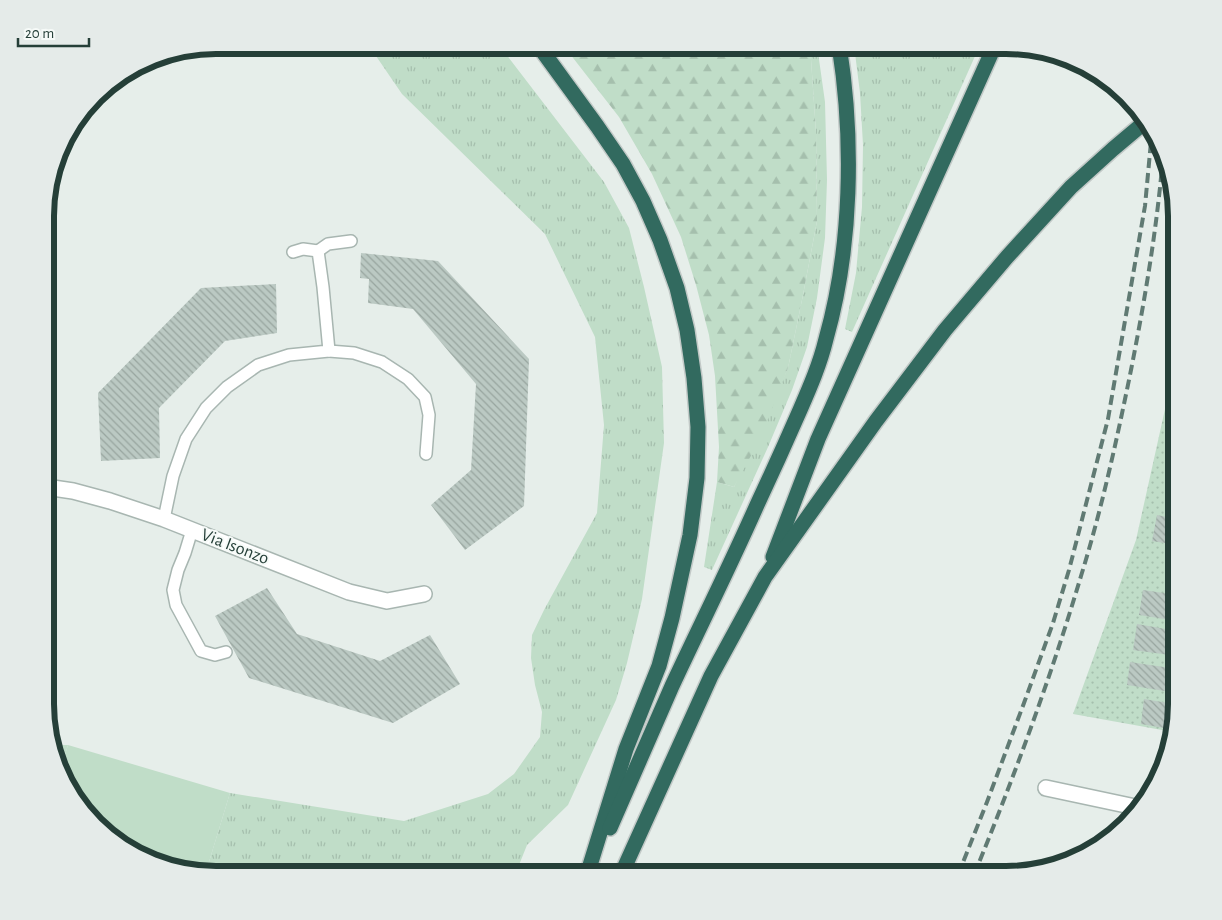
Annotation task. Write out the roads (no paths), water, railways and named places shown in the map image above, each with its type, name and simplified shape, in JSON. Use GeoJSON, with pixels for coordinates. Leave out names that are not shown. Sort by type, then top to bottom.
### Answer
{"type":"FeatureCollection","features":[{"type":"Feature","properties":{"kind":"highway"},"geometry":{"type":"LineString","coordinates":[[545,54],[598,126],[622,164],[643,202],[656,233],[677,288],[687,330],[698,426],[697,478],[690,534],[672,618],[659,666],[626,749],[591,866]]}},
{"type":"Feature","properties":{"kind":"highway"},"geometry":{"type":"LineString","coordinates":[[592,866],[672,687],[738,549],[796,419],[814,376],[826,340],[838,290],[848,185],[844,73],[841,54]]}},
{"type":"Feature","properties":{"kind":"highway"},"geometry":{"type":"LineString","coordinates":[[765,578],[818,439],[991,54]]}},
{"type":"Feature","properties":{"kind":"highway"},"geometry":{"type":"LineString","coordinates":[[625,866],[711,676],[765,578],[876,421],[958,315],[1007,257],[1071,187],[1140,126]]}},
{"type":"Feature","properties":{"kind":"street","name":"Via Isonzo"},"geometry":{"type":"LineString","coordinates":[[54,488],[110,501],[164,519],[349,592],[387,601],[424,594]]}},
{"type":"Feature","properties":{"kind":"street"},"geometry":{"type":"LineString","coordinates":[[1046,788],[1132,806]]}},
{"type":"Feature","properties":{"kind":"lane"},"geometry":{"type":"LineString","coordinates":[[293,252],[303,249],[318,251],[328,244],[351,241]]}},
{"type":"Feature","properties":{"kind":"lane"},"geometry":{"type":"LineString","coordinates":[[318,251],[328,351]]}},
{"type":"Feature","properties":{"kind":"lane"},"geometry":{"type":"LineString","coordinates":[[164,519],[173,476],[186,439],[206,408],[227,387],[258,365],[289,355],[328,351],[354,353],[382,362],[408,379],[425,396],[429,416],[426,454]]}},
{"type":"Feature","properties":{"kind":"lane"},"geometry":{"type":"LineString","coordinates":[[192,530],[172,590],[176,605],[201,651],[215,655],[226,652]]}},
{"type":"Feature","properties":{"kind":"railway"},"geometry":{"type":"LineString","coordinates":[[962,866],[1024,703],[1053,623],[1069,570],[1108,419],[1145,206],[1151,144]]}},
{"type":"Feature","properties":{"kind":"railway"},"geometry":{"type":"LineString","coordinates":[[978,866],[1045,689],[1096,525],[1109,473],[1141,317],[1154,237],[1162,169]]}}]}
